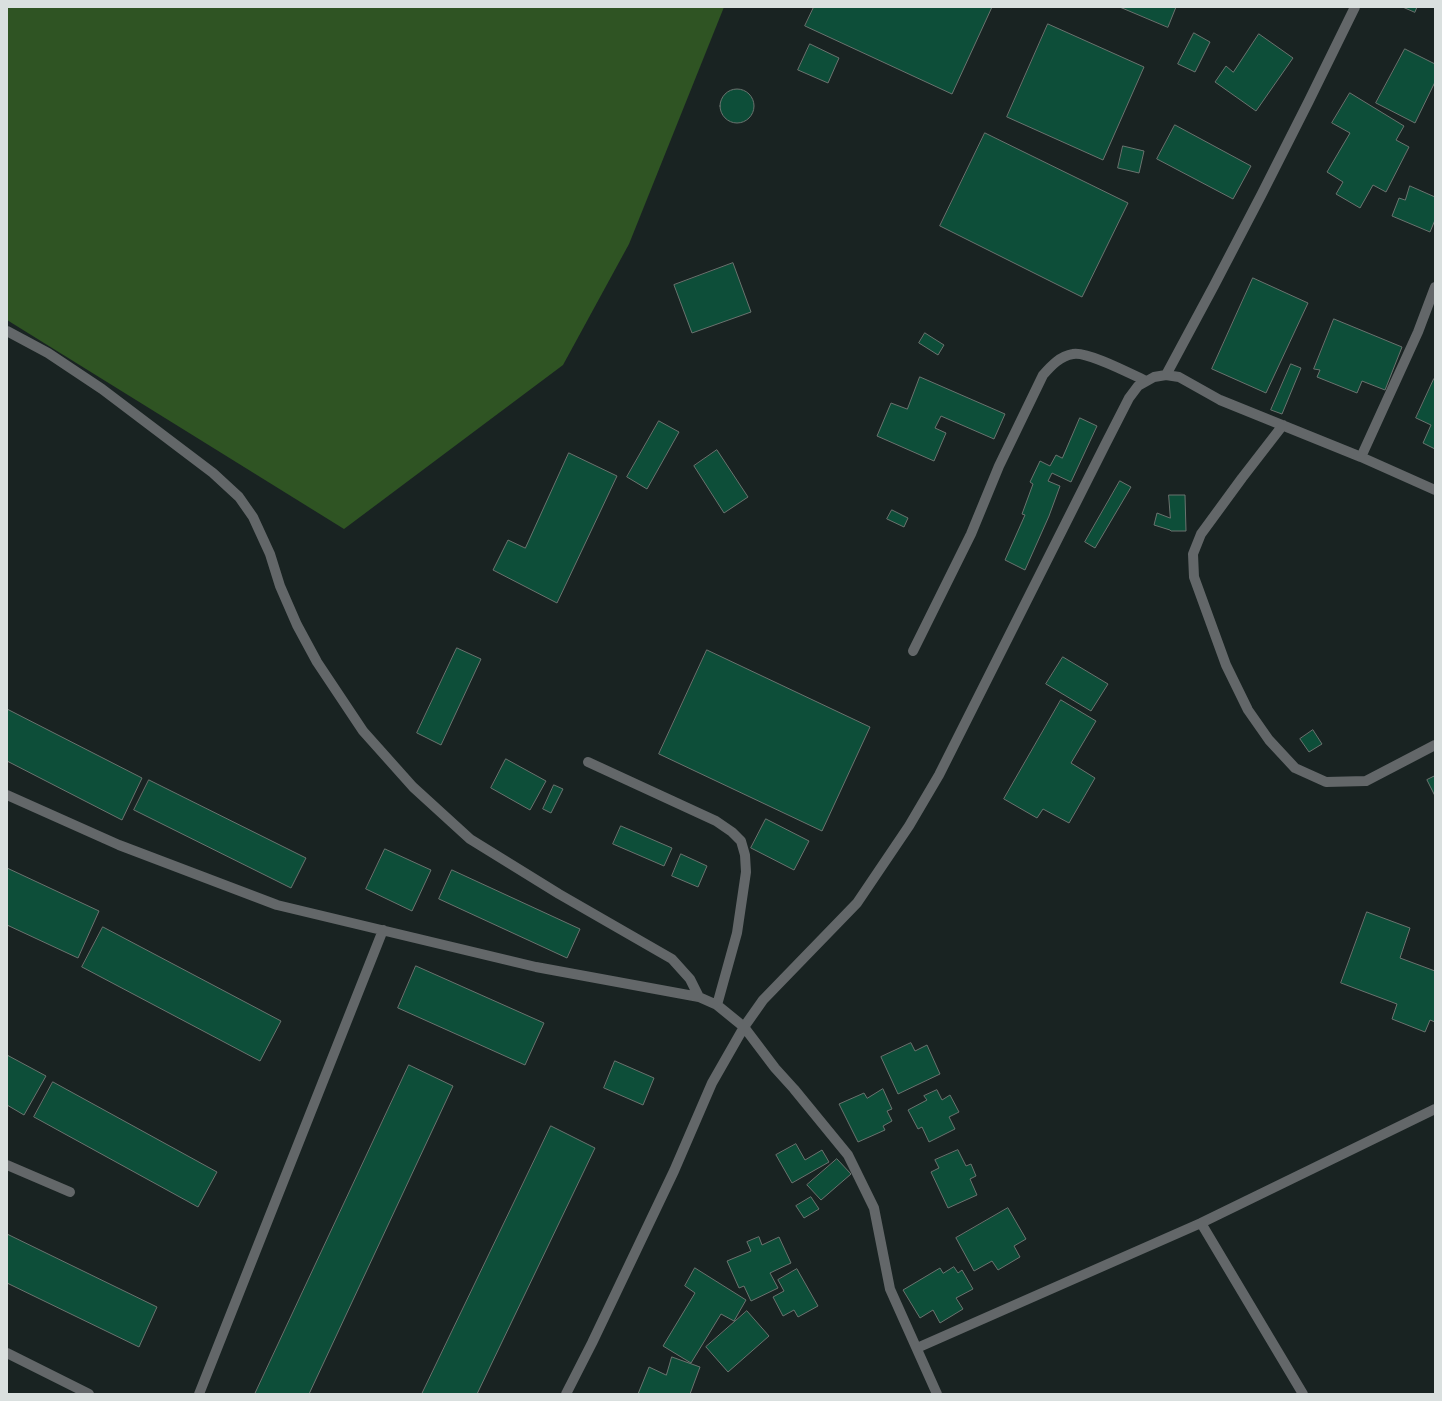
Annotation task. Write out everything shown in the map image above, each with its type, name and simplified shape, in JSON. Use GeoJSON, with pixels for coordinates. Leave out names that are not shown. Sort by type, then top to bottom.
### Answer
{"type":"FeatureCollection","features":[{"type":"Feature","properties":{"kind":"street"},"geometry":{"type":"LineString","coordinates":[[1166,375],[1220,276],[1313,94],[1355,7]]}},
{"type":"Feature","properties":{"kind":"street"},"geometry":{"type":"LineString","coordinates":[[1361,456],[1418,332],[1435,287]]}},
{"type":"Feature","properties":{"kind":"street"},"geometry":{"type":"LineString","coordinates":[[7,331],[48,353],[102,389],[213,473],[238,497],[253,517],[270,554],[280,586],[297,625],[317,662],[363,731],[413,787],[470,839],[559,894],[672,959],[690,979],[699,998]]}},
{"type":"Feature","properties":{"kind":"street"},"geometry":{"type":"LineString","coordinates":[[913,651],[970,534],[999,466],[1043,375],[1054,363],[1074,353],[1085,355],[1146,381]]}},
{"type":"Feature","properties":{"kind":"street"},"geometry":{"type":"LineString","coordinates":[[566,1394],[674,1171],[712,1083],[744,1027],[763,1000],[857,903],[909,826],[942,768],[1129,398],[1138,386],[1154,377],[1166,375],[1179,377],[1220,400],[1282,426],[1361,456],[1435,490]]}},
{"type":"Feature","properties":{"kind":"street"},"geometry":{"type":"LineString","coordinates":[[1282,426],[1201,534],[1193,554],[1194,577],[1226,665],[1248,710],[1269,740],[1295,768],[1326,782],[1366,781],[1435,745]]}},
{"type":"Feature","properties":{"kind":"street"},"geometry":{"type":"LineString","coordinates":[[588,762],[716,821],[732,832],[741,841],[745,855],[746,872],[737,933],[717,1004]]}},
{"type":"Feature","properties":{"kind":"street"},"geometry":{"type":"LineString","coordinates":[[7,796],[119,845],[278,905],[536,967],[699,998],[717,1004],[744,1027],[775,1068],[848,1155],[874,1208],[890,1289],[937,1394]]}},
{"type":"Feature","properties":{"kind":"street"},"geometry":{"type":"LineString","coordinates":[[199,1394],[383,930]]}},
{"type":"Feature","properties":{"kind":"street"},"geometry":{"type":"LineString","coordinates":[[917,1348],[1201,1222],[1435,1109]]}},
{"type":"Feature","properties":{"kind":"street"},"geometry":{"type":"LineString","coordinates":[[7,1165],[70,1192]]}},
{"type":"Feature","properties":{"kind":"street"},"geometry":{"type":"LineString","coordinates":[[1201,1222],[1303,1394]]}},
{"type":"Feature","properties":{"kind":"street"},"geometry":{"type":"LineString","coordinates":[[7,1353],[89,1394]]}},
{"type":"Feature","properties":{"kind":"green space"},"geometry":{"type":"Polygon","coordinates":[[[7,7],[724,7],[629,244],[563,365],[344,529],[7,320],[7,7]]]}},
{"type":"Feature","properties":{"kind":"building"},"geometry":{"type":"Polygon","coordinates":[[[814,7],[992,7],[952,94],[805,26],[814,7]]]}},
{"type":"Feature","properties":{"kind":"building"},"geometry":{"type":"Polygon","coordinates":[[[1120,7],[1176,7],[1168,27],[1120,7]]]}},
{"type":"Feature","properties":{"kind":"building"},"geometry":{"type":"Polygon","coordinates":[[[1403,7],[1417,7],[1415,12],[1403,7]]]}},
{"type":"Feature","properties":{"kind":"building"},"geometry":{"type":"Polygon","coordinates":[[[1048,24],[1144,67],[1103,160],[1007,117],[1048,24]]]}},
{"type":"Feature","properties":{"kind":"building"},"geometry":{"type":"Polygon","coordinates":[[[1194,33],[1210,42],[1195,72],[1178,64],[1194,33]]]}},
{"type":"Feature","properties":{"kind":"building"},"geometry":{"type":"Polygon","coordinates":[[[1259,34],[1293,58],[1256,111],[1215,82],[1226,66],[1233,72],[1259,34]]]}},
{"type":"Feature","properties":{"kind":"building"},"geometry":{"type":"Polygon","coordinates":[[[810,44],[839,58],[828,83],[798,70],[810,44]]]}},
{"type":"Feature","properties":{"kind":"building"},"geometry":{"type":"Polygon","coordinates":[[[1405,49],[1435,64],[1435,82],[1415,123],[1376,103],[1405,49]]]}},
{"type":"Feature","properties":{"kind":"building"},"geometry":{"type":"Polygon","coordinates":[[[737,89],[749,94],[754,106],[749,118],[737,123],[725,118],[720,106],[725,94],[737,89]]]}},
{"type":"Feature","properties":{"kind":"building"},"geometry":{"type":"Polygon","coordinates":[[[1350,93],[1404,126],[1396,140],[1409,147],[1386,192],[1373,185],[1360,208],[1336,194],[1343,182],[1327,172],[1350,133],[1332,123],[1350,93]]]}},
{"type":"Feature","properties":{"kind":"building"},"geometry":{"type":"Polygon","coordinates":[[[1175,125],[1251,166],[1233,199],[1157,159],[1175,125]]]}},
{"type":"Feature","properties":{"kind":"building"},"geometry":{"type":"Polygon","coordinates":[[[985,133],[1128,203],[1082,297],[940,226],[985,133]]]}},
{"type":"Feature","properties":{"kind":"building"},"geometry":{"type":"Polygon","coordinates":[[[1123,146],[1144,151],[1139,173],[1118,168],[1123,146]]]}},
{"type":"Feature","properties":{"kind":"building"},"geometry":{"type":"Polygon","coordinates":[[[1410,186],[1435,197],[1435,220],[1430,232],[1392,216],[1399,198],[1405,200],[1410,186]]]}},
{"type":"Feature","properties":{"kind":"building"},"geometry":{"type":"Polygon","coordinates":[[[733,263],[751,312],[692,333],[674,285],[733,263]]]}},
{"type":"Feature","properties":{"kind":"building"},"geometry":{"type":"Polygon","coordinates":[[[1253,278],[1308,303],[1266,393],[1212,369],[1253,278]]]}},
{"type":"Feature","properties":{"kind":"building"},"geometry":{"type":"Polygon","coordinates":[[[1334,319],[1402,347],[1385,390],[1362,381],[1357,393],[1317,377],[1320,370],[1314,369],[1334,319]]]}},
{"type":"Feature","properties":{"kind":"building"},"geometry":{"type":"Polygon","coordinates":[[[925,333],[944,345],[938,355],[919,343],[925,333]]]}},
{"type":"Feature","properties":{"kind":"building"},"geometry":{"type":"Polygon","coordinates":[[[1291,364],[1301,368],[1282,414],[1271,410],[1291,364]]]}},
{"type":"Feature","properties":{"kind":"building"},"geometry":{"type":"Polygon","coordinates":[[[920,377],[1005,414],[994,439],[941,416],[935,428],[946,433],[934,461],[877,436],[891,403],[907,409],[920,377]]]}},
{"type":"Feature","properties":{"kind":"building"},"geometry":{"type":"Polygon","coordinates":[[[1434,379],[1435,449],[1423,443],[1431,425],[1416,418],[1434,379]]]}},
{"type":"Feature","properties":{"kind":"building"},"geometry":{"type":"Polygon","coordinates":[[[1080,418],[1097,426],[1071,482],[1052,473],[1048,481],[1060,486],[1049,516],[1025,570],[1005,560],[1025,515],[1022,514],[1033,484],[1030,482],[1040,461],[1050,466],[1056,455],[1062,458],[1080,418]]]}},
{"type":"Feature","properties":{"kind":"building"},"geometry":{"type":"Polygon","coordinates":[[[659,421],[679,432],[647,489],[627,477],[659,421]]]}},
{"type":"Feature","properties":{"kind":"building"},"geometry":{"type":"Polygon","coordinates":[[[717,450],[748,497],[724,513],[694,466],[717,450]]]}},
{"type":"Feature","properties":{"kind":"building"},"geometry":{"type":"Polygon","coordinates":[[[569,453],[617,476],[557,603],[493,570],[508,540],[525,548],[569,453]]]}},
{"type":"Feature","properties":{"kind":"building"},"geometry":{"type":"Polygon","coordinates":[[[1120,481],[1131,487],[1095,548],[1085,542],[1120,481]]]}},
{"type":"Feature","properties":{"kind":"building"},"geometry":{"type":"Polygon","coordinates":[[[1169,495],[1185,495],[1186,531],[1171,531],[1154,525],[1157,513],[1170,518],[1169,495]]]}},
{"type":"Feature","properties":{"kind":"building"},"geometry":{"type":"Polygon","coordinates":[[[892,510],[908,518],[904,527],[887,519],[892,510]]]}},
{"type":"Feature","properties":{"kind":"building"},"geometry":{"type":"Polygon","coordinates":[[[457,648],[481,659],[441,745],[417,733],[457,648]]]}},
{"type":"Feature","properties":{"kind":"building"},"geometry":{"type":"Polygon","coordinates":[[[707,650],[870,727],[822,831],[659,754],[707,650]]]}},
{"type":"Feature","properties":{"kind":"building"},"geometry":{"type":"Polygon","coordinates":[[[1063,657],[1108,684],[1091,711],[1046,684],[1063,657]]]}},
{"type":"Feature","properties":{"kind":"building"},"geometry":{"type":"Polygon","coordinates":[[[1061,700],[1096,721],[1071,763],[1095,778],[1069,823],[1043,809],[1037,818],[1004,799],[1061,700]]]}},
{"type":"Feature","properties":{"kind":"building"},"geometry":{"type":"Polygon","coordinates":[[[7,709],[142,778],[122,820],[7,761],[7,709]]]}},
{"type":"Feature","properties":{"kind":"building"},"geometry":{"type":"Polygon","coordinates":[[[1313,730],[1322,744],[1309,752],[1300,739],[1313,730]]]}},
{"type":"Feature","properties":{"kind":"building"},"geometry":{"type":"Polygon","coordinates":[[[506,759],[546,781],[530,810],[491,788],[506,759]]]}},
{"type":"Feature","properties":{"kind":"building"},"geometry":{"type":"Polygon","coordinates":[[[1435,776],[1435,796],[1427,780],[1435,776]]]}},
{"type":"Feature","properties":{"kind":"building"},"geometry":{"type":"Polygon","coordinates":[[[149,780],[306,858],[291,888],[134,810],[149,780]]]}},
{"type":"Feature","properties":{"kind":"building"},"geometry":{"type":"Polygon","coordinates":[[[554,785],[563,789],[551,813],[543,809],[554,785]]]}},
{"type":"Feature","properties":{"kind":"building"},"geometry":{"type":"Polygon","coordinates":[[[766,819],[809,841],[794,870],[751,848],[766,819]]]}},
{"type":"Feature","properties":{"kind":"building"},"geometry":{"type":"Polygon","coordinates":[[[621,826],[672,848],[664,866],[613,844],[621,826]]]}},
{"type":"Feature","properties":{"kind":"building"},"geometry":{"type":"Polygon","coordinates":[[[385,849],[431,870],[412,911],[366,889],[385,849]]]}},
{"type":"Feature","properties":{"kind":"building"},"geometry":{"type":"Polygon","coordinates":[[[681,854],[707,866],[698,887],[672,876],[681,854]]]}},
{"type":"Feature","properties":{"kind":"building"},"geometry":{"type":"Polygon","coordinates":[[[7,868],[99,911],[78,958],[7,925],[7,868]]]}},
{"type":"Feature","properties":{"kind":"building"},"geometry":{"type":"Polygon","coordinates":[[[452,870],[580,929],[567,958],[439,899],[452,870]]]}},
{"type":"Feature","properties":{"kind":"building"},"geometry":{"type":"Polygon","coordinates":[[[1367,912],[1410,928],[1400,958],[1435,971],[1435,1022],[1430,1020],[1425,1032],[1392,1019],[1397,1004],[1341,983],[1367,912]]]}},
{"type":"Feature","properties":{"kind":"building"},"geometry":{"type":"Polygon","coordinates":[[[103,927],[281,1021],[260,1061],[82,967],[103,927]]]}},
{"type":"Feature","properties":{"kind":"building"},"geometry":{"type":"Polygon","coordinates":[[[416,966],[544,1023],[525,1065],[398,1008],[416,966]]]}},
{"type":"Feature","properties":{"kind":"building"},"geometry":{"type":"Polygon","coordinates":[[[911,1043],[915,1051],[927,1045],[940,1074],[898,1094],[881,1057],[911,1043]]]}},
{"type":"Feature","properties":{"kind":"building"},"geometry":{"type":"Polygon","coordinates":[[[7,1055],[46,1076],[24,1115],[7,1105],[7,1055]]]}},
{"type":"Feature","properties":{"kind":"building"},"geometry":{"type":"Polygon","coordinates":[[[615,1061],[654,1078],[643,1105],[604,1088],[615,1061]]]}},
{"type":"Feature","properties":{"kind":"building"},"geometry":{"type":"Polygon","coordinates":[[[409,1065],[453,1086],[309,1394],[255,1394],[409,1065]]]}},
{"type":"Feature","properties":{"kind":"building"},"geometry":{"type":"Polygon","coordinates":[[[53,1082],[217,1172],[198,1207],[34,1117],[53,1082]]]}},
{"type":"Feature","properties":{"kind":"building"},"geometry":{"type":"Polygon","coordinates":[[[883,1089],[892,1109],[887,1111],[892,1121],[883,1126],[885,1130],[858,1142],[839,1104],[864,1093],[867,1098],[883,1089]]]}},
{"type":"Feature","properties":{"kind":"building"},"geometry":{"type":"Polygon","coordinates":[[[937,1090],[942,1100],[950,1095],[959,1112],[949,1117],[955,1129],[929,1142],[922,1127],[918,1129],[908,1110],[927,1100],[924,1096],[937,1090]]]}},
{"type":"Feature","properties":{"kind":"building"},"geometry":{"type":"Polygon","coordinates":[[[551,1126],[595,1148],[477,1394],[422,1394],[551,1126]]]}},
{"type":"Feature","properties":{"kind":"building"},"geometry":{"type":"Polygon","coordinates":[[[796,1144],[805,1160],[822,1150],[829,1162],[792,1183],[776,1155],[796,1144]]]}},
{"type":"Feature","properties":{"kind":"building"},"geometry":{"type":"Polygon","coordinates":[[[958,1150],[966,1166],[971,1164],[976,1176],[970,1179],[977,1195],[948,1208],[931,1172],[939,1168],[935,1160],[958,1150]]]}},
{"type":"Feature","properties":{"kind":"building"},"geometry":{"type":"Polygon","coordinates":[[[837,1159],[851,1174],[821,1200],[807,1185],[837,1159]]]}},
{"type":"Feature","properties":{"kind":"building"},"geometry":{"type":"Polygon","coordinates":[[[811,1197],[819,1209],[804,1218],[796,1206],[811,1197]]]}},
{"type":"Feature","properties":{"kind":"building"},"geometry":{"type":"Polygon","coordinates":[[[1008,1208],[1026,1239],[1014,1246],[1020,1257],[998,1270],[992,1261],[974,1271],[956,1238],[1008,1208]]]}},
{"type":"Feature","properties":{"kind":"building"},"geometry":{"type":"Polygon","coordinates":[[[7,1234],[157,1307],[139,1347],[7,1283],[7,1234]]]}},
{"type":"Feature","properties":{"kind":"building"},"geometry":{"type":"Polygon","coordinates":[[[759,1237],[762,1245],[779,1237],[791,1263],[770,1273],[778,1288],[751,1301],[744,1286],[739,1288],[727,1261],[751,1251],[747,1242],[759,1237]]]}},
{"type":"Feature","properties":{"kind":"building"},"geometry":{"type":"Polygon","coordinates":[[[954,1267],[958,1273],[962,1270],[973,1289],[956,1298],[963,1309],[940,1323],[933,1310],[920,1318],[903,1290],[940,1268],[943,1273],[954,1267]]]}},
{"type":"Feature","properties":{"kind":"building"},"geometry":{"type":"Polygon","coordinates":[[[695,1268],[746,1300],[734,1321],[721,1314],[691,1363],[663,1346],[695,1293],[685,1286],[695,1268]]]}},
{"type":"Feature","properties":{"kind":"building"},"geometry":{"type":"Polygon","coordinates":[[[797,1269],[818,1306],[798,1317],[794,1310],[783,1316],[773,1297],[784,1291],[778,1280],[797,1269]]]}},
{"type":"Feature","properties":{"kind":"building"},"geometry":{"type":"Polygon","coordinates":[[[747,1311],[769,1336],[728,1372],[706,1347],[747,1311]]]}},
{"type":"Feature","properties":{"kind":"building"},"geometry":{"type":"Polygon","coordinates":[[[672,1357],[700,1367],[690,1394],[638,1394],[649,1367],[666,1375],[672,1357]]]}}]}
